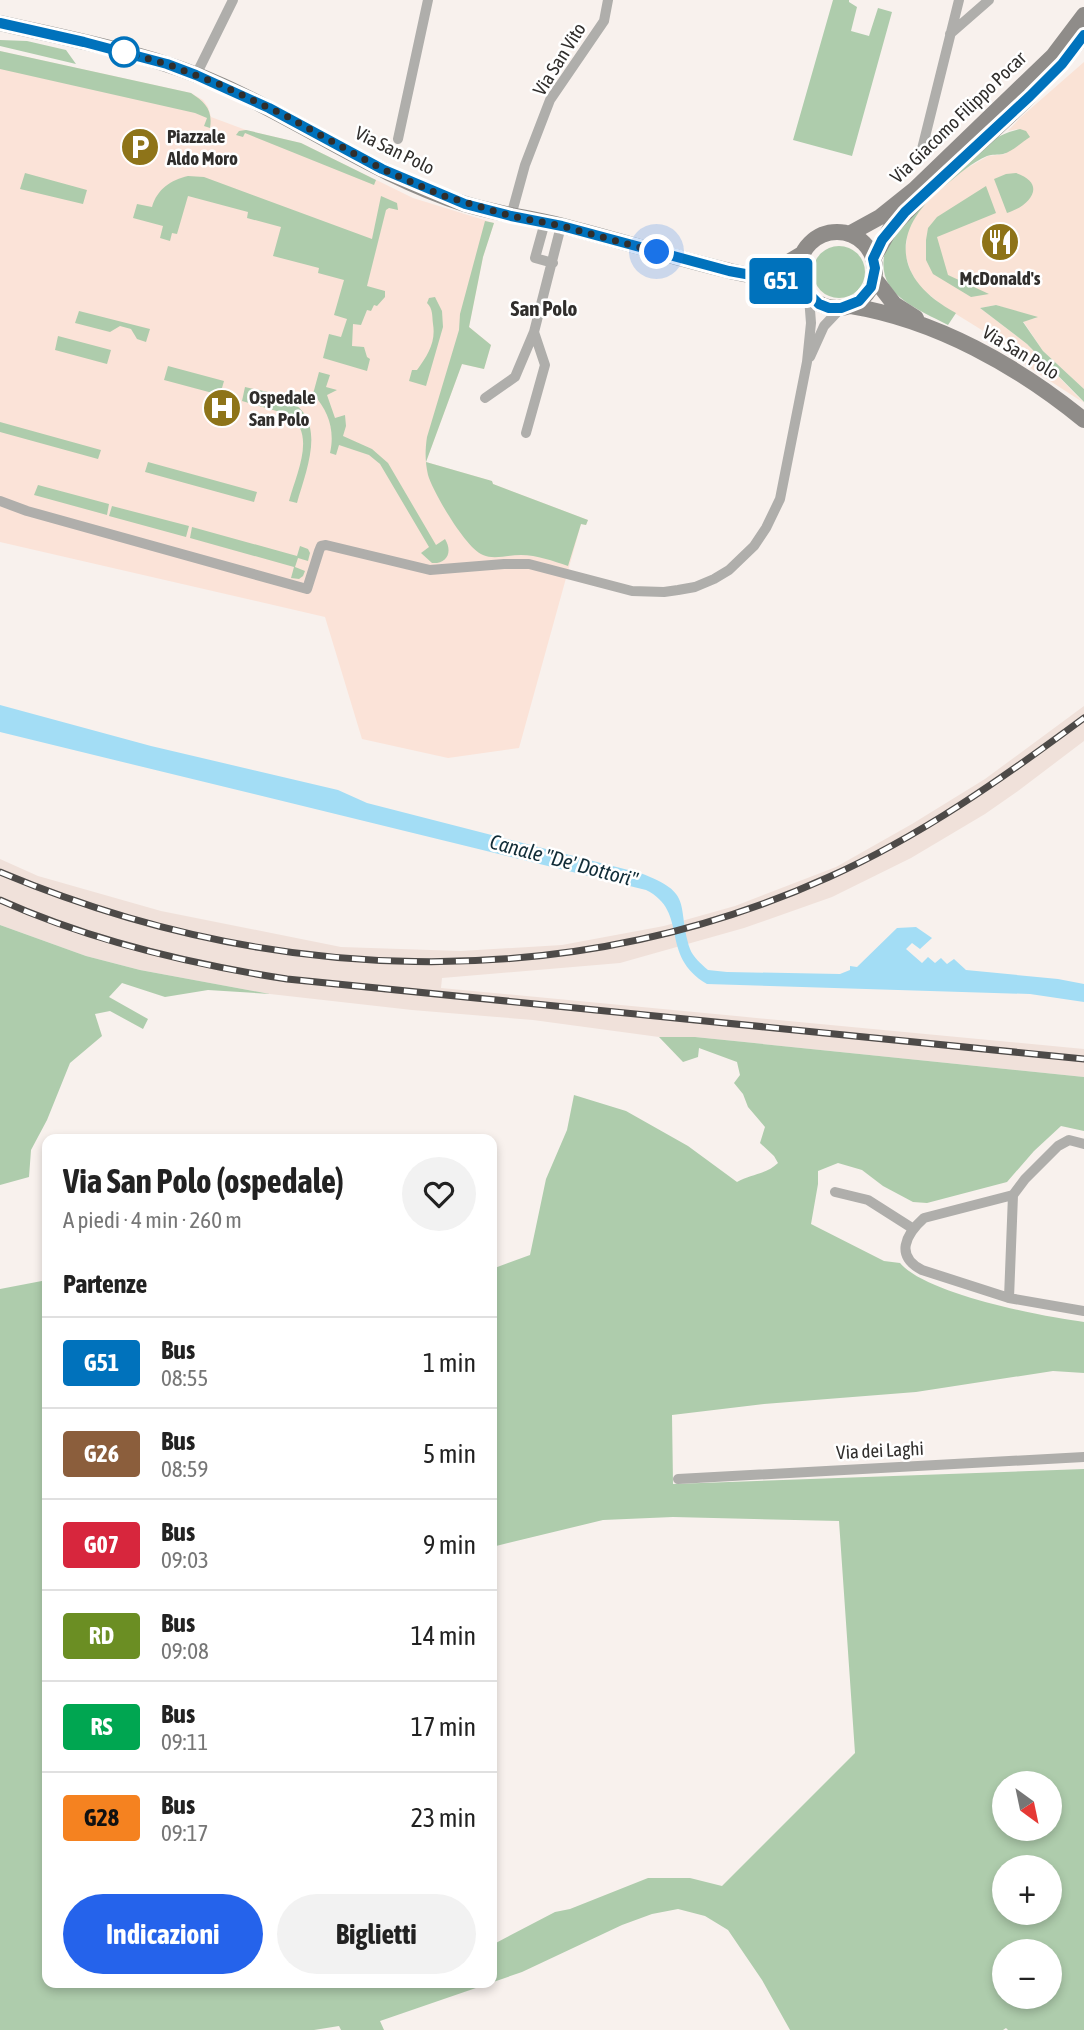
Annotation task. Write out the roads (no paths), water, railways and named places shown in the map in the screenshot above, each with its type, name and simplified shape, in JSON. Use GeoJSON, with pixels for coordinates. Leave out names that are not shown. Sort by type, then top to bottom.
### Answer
{"type":"FeatureCollection","features":[{"type":"Feature","properties":{"kind":"main road","name":"Via Giacomo Filippo Pocar"},"geometry":{"type":"LineString","coordinates":[[849,234],[892,209],[915,189],[1053,55],[1084,15]]}},
{"type":"Feature","properties":{"kind":"main road","name":"Via San Polo"},"geometry":{"type":"LineString","coordinates":[[0,23],[109,48],[196,75],[252,99],[412,183],[465,204],[554,224],[729,271],[758,275],[806,293],[829,308],[872,309],[933,328]]}},
{"type":"Feature","properties":{"kind":"main road","name":"Via San Polo"},"geometry":{"type":"LineString","coordinates":[[0,33],[25,29]]}},
{"type":"Feature","properties":{"kind":"main road","name":"Via Giacomo Filippo Pocar"},"geometry":{"type":"LineString","coordinates":[[873,259],[882,240],[905,212],[1030,96],[1062,64],[1084,35]]}},
{"type":"Feature","properties":{"kind":"main road"},"geometry":{"type":"LineString","coordinates":[[758,275],[780,267],[802,254],[822,235],[849,234],[860,240],[873,259],[874,278],[866,295],[846,307]]}},
{"type":"Feature","properties":{"kind":"main road"},"geometry":{"type":"LineString","coordinates":[[802,254],[799,277],[806,293]]}},
{"type":"Feature","properties":{"kind":"main road","name":"Via San Polo"},"geometry":{"type":"LineString","coordinates":[[874,278],[894,303],[933,328],[1012,370],[1057,398],[1084,420]]}},
{"type":"Feature","properties":{"kind":"street"},"geometry":{"type":"LineString","coordinates":[[196,75],[233,0]]}},
{"type":"Feature","properties":{"kind":"street"},"geometry":{"type":"LineString","coordinates":[[398,139],[428,0]]}},
{"type":"Feature","properties":{"kind":"street","name":"Via San Vito"},"geometry":{"type":"LineString","coordinates":[[511,216],[525,165],[550,100],[604,21],[608,0]]}},
{"type":"Feature","properties":{"kind":"street"},"geometry":{"type":"LineString","coordinates":[[922,149],[959,0]]}},
{"type":"Feature","properties":{"kind":"street"},"geometry":{"type":"LineString","coordinates":[[950,34],[989,0]]}},
{"type":"Feature","properties":{"kind":"street"},"geometry":{"type":"LineString","coordinates":[[553,263],[535,258],[554,224]]}},
{"type":"Feature","properties":{"kind":"street"},"geometry":{"type":"LineString","coordinates":[[485,398],[515,377],[534,332],[553,263],[554,224]]}},
{"type":"Feature","properties":{"kind":"street"},"geometry":{"type":"LineString","coordinates":[[0,501],[27,511],[307,589],[321,546],[326,545],[430,570],[529,564],[632,591],[664,592],[695,587],[729,570],[754,547],[780,499],[807,362],[811,323],[806,293]]}},
{"type":"Feature","properties":{"kind":"street"},"geometry":{"type":"LineString","coordinates":[[807,362],[824,326],[846,307]]}},
{"type":"Feature","properties":{"kind":"street"},"geometry":{"type":"LineString","coordinates":[[526,433],[545,365],[534,332]]}},
{"type":"Feature","properties":{"kind":"street"},"geometry":{"type":"LineString","coordinates":[[1009,1298],[1013,1195],[1058,1146],[1069,1140],[1084,1144]]}},
{"type":"Feature","properties":{"kind":"street"},"geometry":{"type":"LineString","coordinates":[[835,1192],[869,1200],[912,1228]]}},
{"type":"Feature","properties":{"kind":"street"},"geometry":{"type":"LineString","coordinates":[[1013,1195],[924,1218],[912,1228],[905,1244],[906,1257],[912,1265],[1009,1298],[1084,1311]]}},
{"type":"Feature","properties":{"kind":"street","name":"Via dei Laghi"},"geometry":{"type":"LineString","coordinates":[[678,1479],[1084,1457]]}},
{"type":"Feature","properties":{"kind":"water","name":"Canale \"De' Dottori\""},"geometry":{"type":"Polygon","coordinates":[[[0,705],[151,746],[338,790],[367,803],[640,873],[669,887],[676,894],[683,911],[690,949],[708,970],[840,974],[850,970],[850,966],[857,967],[897,928],[916,927],[932,938],[920,949],[912,943],[906,949],[922,963],[928,957],[935,963],[941,958],[947,964],[954,959],[966,970],[1084,984],[1084,1002],[1030,994],[707,984],[692,973],[683,960],[667,910],[659,899],[646,890],[0,732],[0,705]]]}},
{"type":"Feature","properties":{"kind":"railway"},"geometry":{"type":"LineString","coordinates":[[0,872],[101,909],[204,937],[309,954],[414,962],[520,958],[625,943],[728,916],[829,877],[863,861],[961,805],[1084,718]]}},
{"type":"Feature","properties":{"kind":"railway"},"geometry":{"type":"LineString","coordinates":[[0,900],[69,928],[141,949],[287,979],[1084,1059]]}},
{"type":"Feature","properties":{"kind":"place","name":"Piazzale Aldo Moro"},"geometry":{"type":"Point","coordinates":[140,147]}},
{"type":"Feature","properties":{"kind":"place","name":"McDonald's"},"geometry":{"type":"Point","coordinates":[1000,242]}},
{"type":"Feature","properties":{"kind":"place","name":"Ospedale San Polo"},"geometry":{"type":"Point","coordinates":[222,408]}},
{"type":"Feature","properties":{"kind":"district","name":"San Polo"},"geometry":{"type":"Point","coordinates":[544,308]}}]}
